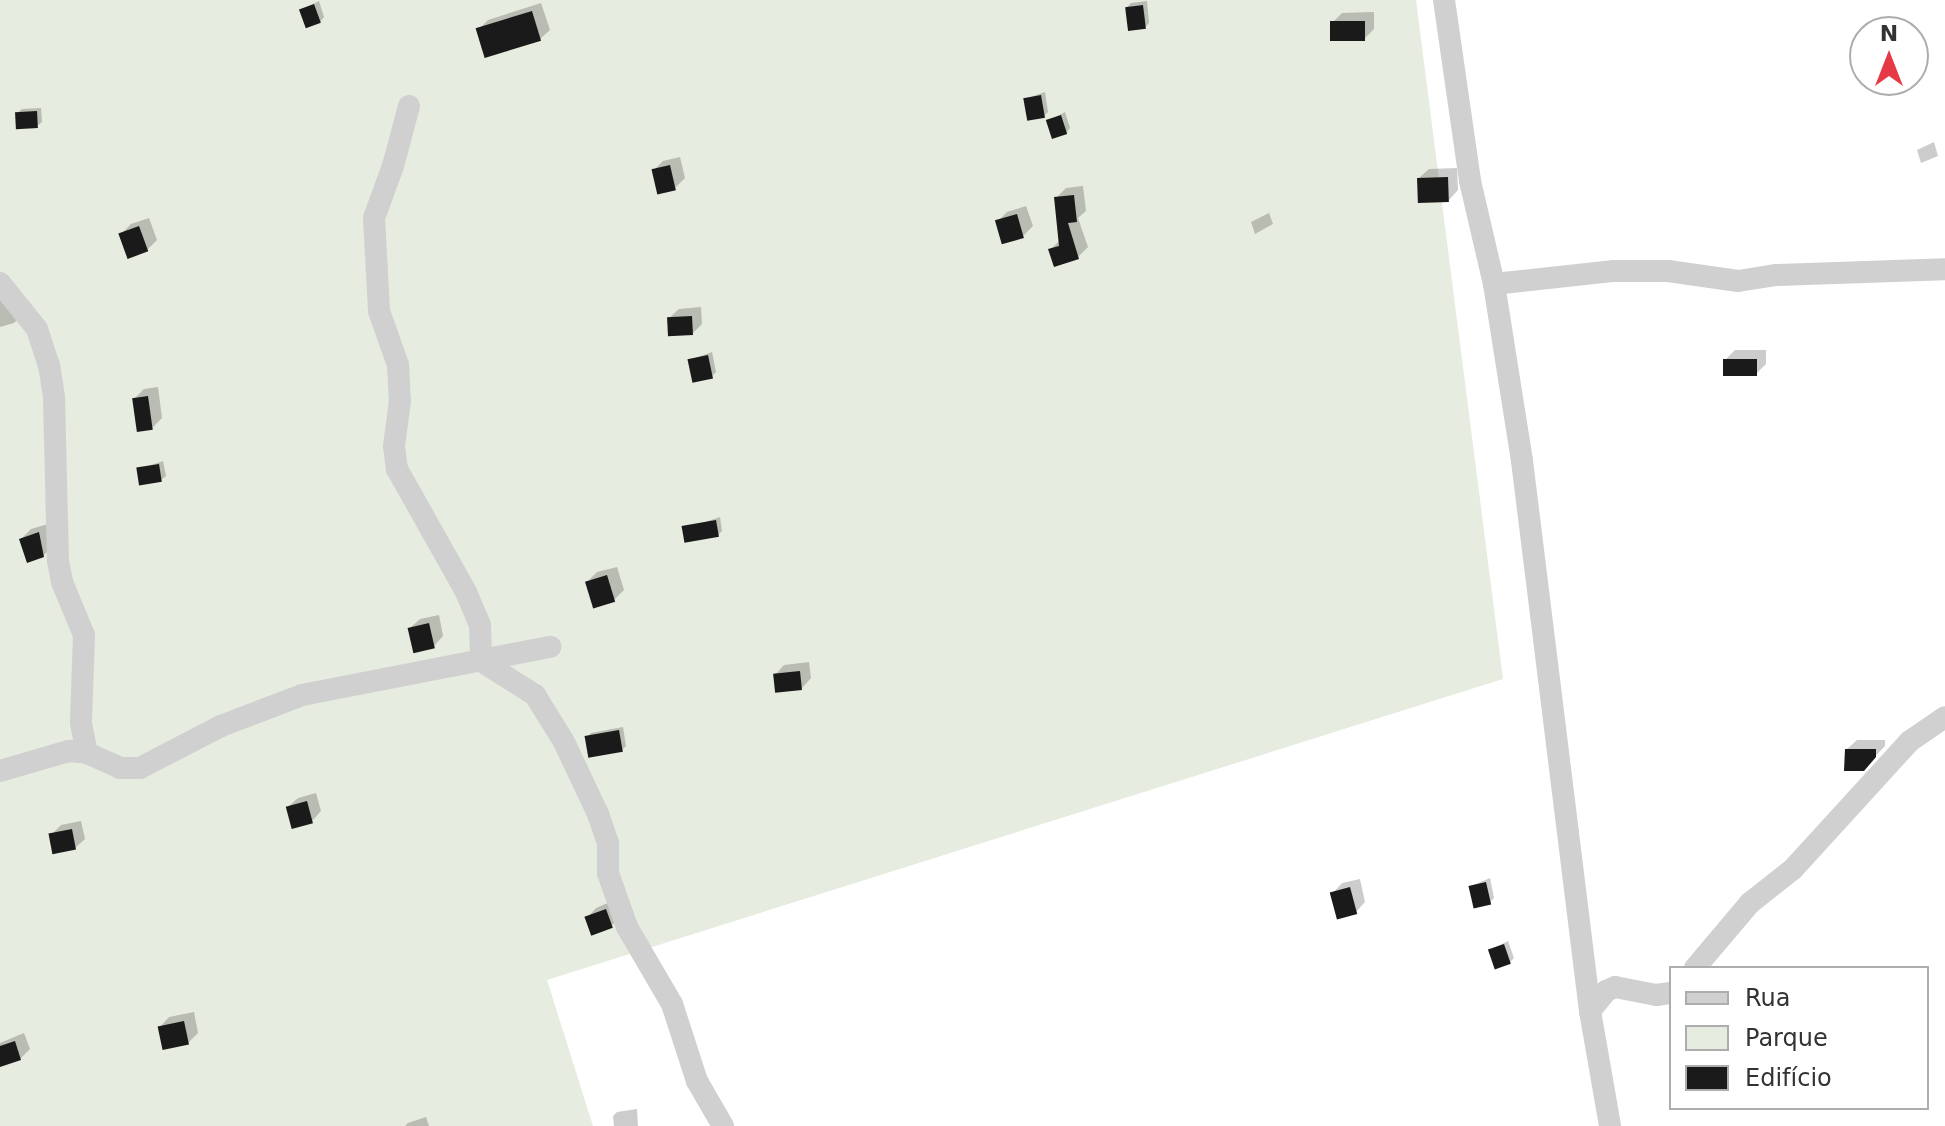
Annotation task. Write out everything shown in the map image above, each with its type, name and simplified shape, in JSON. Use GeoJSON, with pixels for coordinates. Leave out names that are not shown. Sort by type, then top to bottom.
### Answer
{"type":"FeatureCollection","features":[{"type":"Feature","properties":{"kind":"street"},"geometry":{"type":"LineString","coordinates":[[1444,0],[1470,181],[1494,284],[1522,461],[1590,1011],[1610,1126]]}},
{"type":"Feature","properties":{"kind":"street"},"geometry":{"type":"LineString","coordinates":[[409,106],[393,166],[374,218],[379,311],[398,365],[400,401],[394,446],[397,469],[460,580],[480,625],[481,661]]}},
{"type":"Feature","properties":{"kind":"street"},"geometry":{"type":"LineString","coordinates":[[1494,284],[1614,271],[1668,271],[1738,281],[1777,275],[1945,269]]}},
{"type":"Feature","properties":{"kind":"street"},"geometry":{"type":"LineString","coordinates":[[0,283],[37,329],[49,365],[54,398],[58,561],[62,582],[84,635],[81,723],[87,753]]}},
{"type":"Feature","properties":{"kind":"street"},"geometry":{"type":"LineString","coordinates":[[0,771],[69,751],[87,753],[120,768],[140,768],[221,726],[302,695],[550,647]]}},
{"type":"Feature","properties":{"kind":"street"},"geometry":{"type":"LineString","coordinates":[[481,661],[535,695],[564,742],[598,814],[608,843],[608,873],[627,927],[672,1004],[697,1081],[723,1126]]}},
{"type":"Feature","properties":{"kind":"street"},"geometry":{"type":"LineString","coordinates":[[1697,966],[1750,903],[1793,869],[1910,741],[1945,717]]}},
{"type":"Feature","properties":{"kind":"street"},"geometry":{"type":"LineString","coordinates":[[1590,1011],[1606,991],[1615,987],[1656,995],[1669,993]]}},
{"type":"Feature","properties":{"kind":"green space"},"geometry":{"type":"Polygon","coordinates":[[[0,0],[1416,0],[1503,679],[547,980],[593,1126],[0,1126],[0,0]]]}},
{"type":"Feature","properties":{"kind":"building"},"geometry":{"type":"Polygon","coordinates":[[[314,4],[321,23],[306,28],[299,9],[314,4]]]}},
{"type":"Feature","properties":{"kind":"building"},"geometry":{"type":"Polygon","coordinates":[[[1143,5],[1146,29],[1128,31],[1125,7],[1143,5]]]}},
{"type":"Feature","properties":{"kind":"building"},"geometry":{"type":"Polygon","coordinates":[[[532,11],[541,41],[485,58],[476,28],[532,11]]]}},
{"type":"Feature","properties":{"kind":"building"},"geometry":{"type":"Polygon","coordinates":[[[1330,21],[1365,21],[1365,41],[1330,41],[1330,21]]]}},
{"type":"Feature","properties":{"kind":"building"},"geometry":{"type":"Polygon","coordinates":[[[1041,95],[1045,118],[1027,121],[1023,98],[1041,95]]]}},
{"type":"Feature","properties":{"kind":"building"},"geometry":{"type":"Polygon","coordinates":[[[37,111],[38,128],[16,129],[15,112],[37,111]]]}},
{"type":"Feature","properties":{"kind":"building"},"geometry":{"type":"Polygon","coordinates":[[[1061,115],[1067,134],[1052,139],[1046,120],[1061,115]]]}},
{"type":"Feature","properties":{"kind":"building"},"geometry":{"type":"Polygon","coordinates":[[[670,165],[676,190],[657,195],[651,169],[670,165]]]}},
{"type":"Feature","properties":{"kind":"building"},"geometry":{"type":"Polygon","coordinates":[[[1448,177],[1449,202],[1418,203],[1417,178],[1448,177]]]}},
{"type":"Feature","properties":{"kind":"building"},"geometry":{"type":"Polygon","coordinates":[[[1074,195],[1077,222],[1068,223],[1079,259],[1054,267],[1048,249],[1059,246],[1054,197],[1074,195]]]}},
{"type":"Feature","properties":{"kind":"building"},"geometry":{"type":"Polygon","coordinates":[[[1017,214],[1024,238],[1002,244],[995,220],[1017,214]]]}},
{"type":"Feature","properties":{"kind":"building"},"geometry":{"type":"Polygon","coordinates":[[[139,226],[148,251],[128,259],[118,234],[139,226]]]}},
{"type":"Feature","properties":{"kind":"building"},"geometry":{"type":"Polygon","coordinates":[[[692,316],[693,335],[668,336],[667,317],[692,316]]]}},
{"type":"Feature","properties":{"kind":"building"},"geometry":{"type":"Polygon","coordinates":[[[708,355],[713,378],[692,383],[687,359],[708,355]]]}},
{"type":"Feature","properties":{"kind":"building"},"geometry":{"type":"Polygon","coordinates":[[[1723,359],[1757,359],[1757,376],[1723,376],[1723,359]]]}},
{"type":"Feature","properties":{"kind":"building"},"geometry":{"type":"Polygon","coordinates":[[[148,396],[153,430],[137,432],[132,398],[148,396]]]}},
{"type":"Feature","properties":{"kind":"building"},"geometry":{"type":"Polygon","coordinates":[[[159,464],[162,482],[139,485],[136,468],[159,464]]]}},
{"type":"Feature","properties":{"kind":"building"},"geometry":{"type":"Polygon","coordinates":[[[716,520],[719,537],[684,543],[682,526],[716,520]]]}},
{"type":"Feature","properties":{"kind":"building"},"geometry":{"type":"Polygon","coordinates":[[[39,532],[44,557],[27,563],[19,539],[39,532]]]}},
{"type":"Feature","properties":{"kind":"building"},"geometry":{"type":"Polygon","coordinates":[[[607,575],[615,602],[593,609],[585,582],[607,575]]]}},
{"type":"Feature","properties":{"kind":"building"},"geometry":{"type":"Polygon","coordinates":[[[429,623],[435,648],[413,653],[408,628],[429,623]]]}},
{"type":"Feature","properties":{"kind":"building"},"geometry":{"type":"Polygon","coordinates":[[[800,671],[802,690],[775,693],[773,674],[800,671]]]}},
{"type":"Feature","properties":{"kind":"building"},"geometry":{"type":"Polygon","coordinates":[[[619,730],[623,752],[588,758],[585,736],[619,730]]]}},
{"type":"Feature","properties":{"kind":"building"},"geometry":{"type":"Polygon","coordinates":[[[1845,749],[1876,749],[1876,757],[1864,771],[1844,771],[1845,749]]]}},
{"type":"Feature","properties":{"kind":"building"},"geometry":{"type":"Polygon","coordinates":[[[307,801],[313,823],[292,829],[286,807],[307,801]]]}},
{"type":"Feature","properties":{"kind":"building"},"geometry":{"type":"Polygon","coordinates":[[[72,829],[76,850],[52,854],[48,834],[72,829]]]}},
{"type":"Feature","properties":{"kind":"building"},"geometry":{"type":"Polygon","coordinates":[[[1486,882],[1491,904],[1474,908],[1468,886],[1486,882]]]}},
{"type":"Feature","properties":{"kind":"building"},"geometry":{"type":"Polygon","coordinates":[[[1350,887],[1357,914],[1337,919],[1330,892],[1350,887]]]}},
{"type":"Feature","properties":{"kind":"building"},"geometry":{"type":"Polygon","coordinates":[[[606,909],[613,928],[591,936],[584,917],[606,909]]]}},
{"type":"Feature","properties":{"kind":"building"},"geometry":{"type":"Polygon","coordinates":[[[1504,944],[1511,964],[1495,969],[1488,950],[1504,944]]]}},
{"type":"Feature","properties":{"kind":"building"},"geometry":{"type":"Polygon","coordinates":[[[184,1021],[189,1044],[163,1050],[158,1027],[184,1021]]]}},
{"type":"Feature","properties":{"kind":"building"},"geometry":{"type":"Polygon","coordinates":[[[15,1041],[21,1060],[0,1067],[0,1046],[15,1041]]]}}]}
